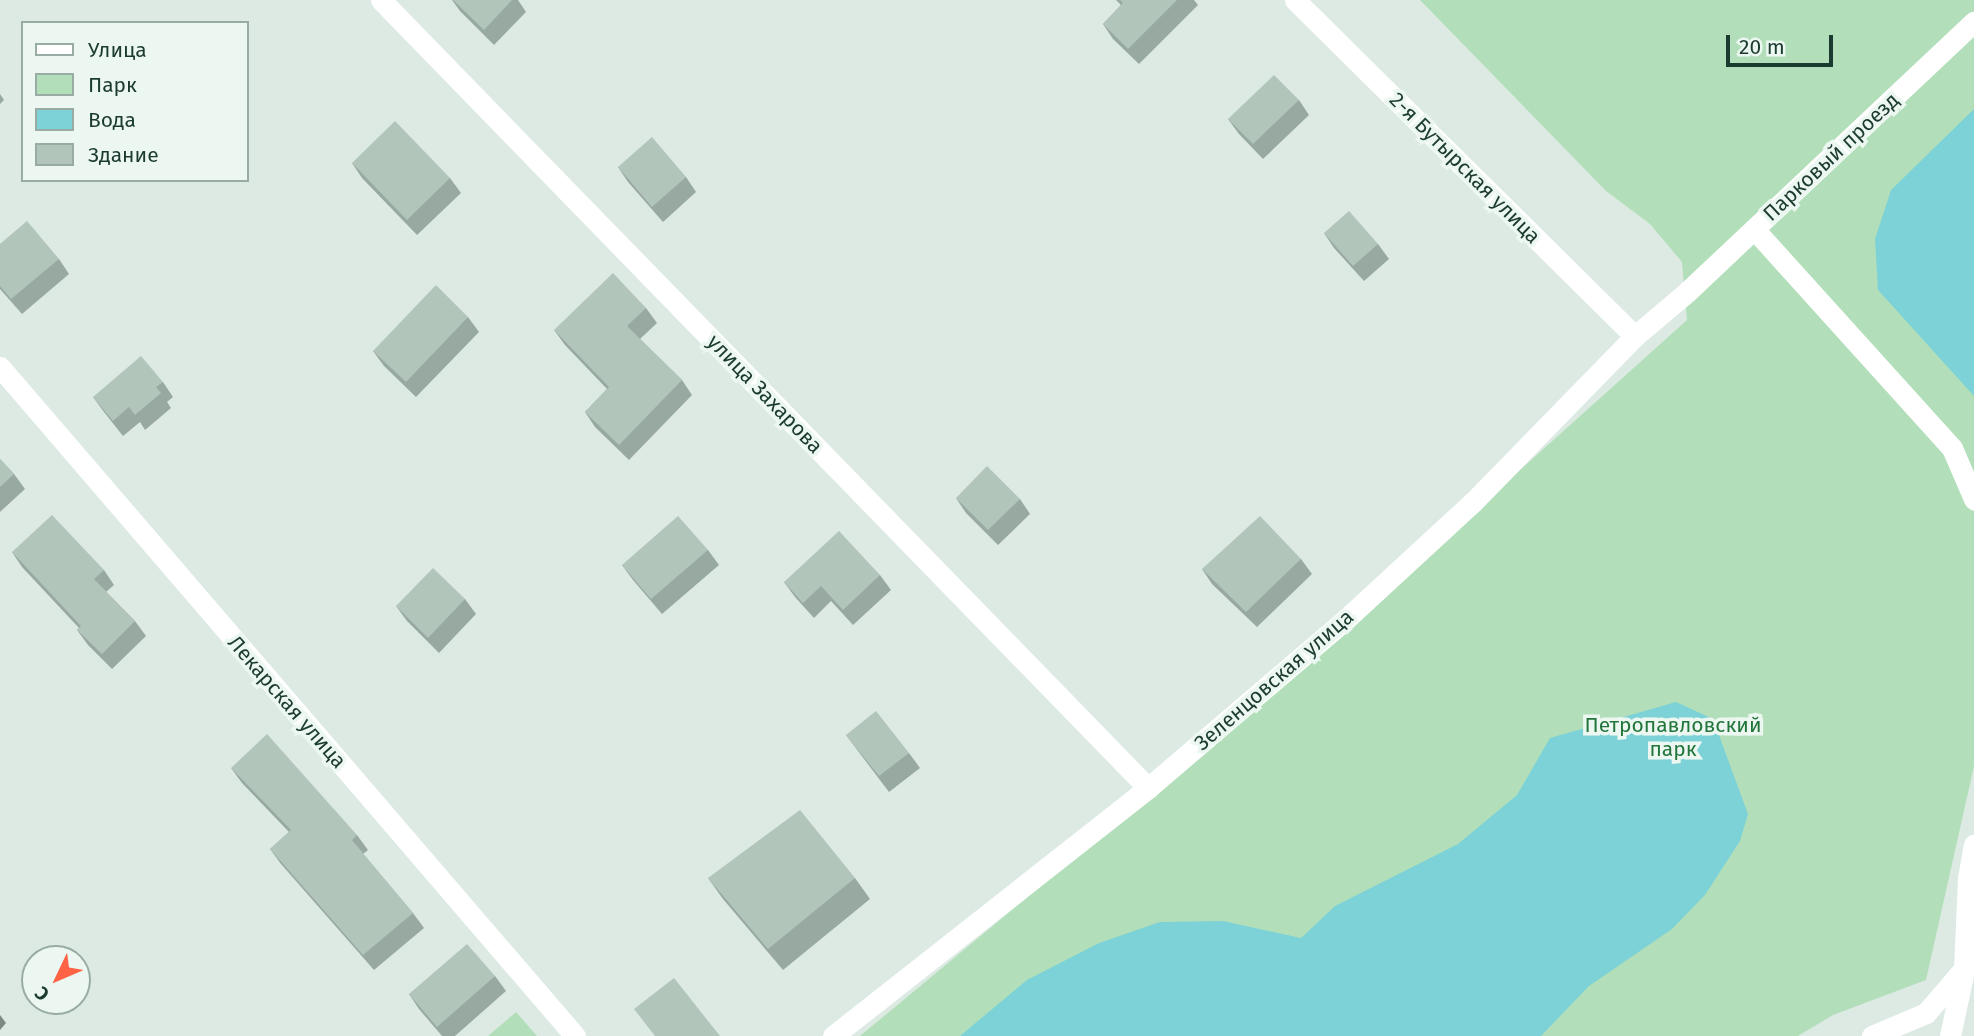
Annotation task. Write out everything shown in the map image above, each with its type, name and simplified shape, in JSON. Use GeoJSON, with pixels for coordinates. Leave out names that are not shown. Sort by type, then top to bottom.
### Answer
{"type":"FeatureCollection","features":[{"type":"Feature","properties":{"kind":"street","name":"улица Захарова"},"geometry":{"type":"LineString","coordinates":[[382,0],[1148,789]]}},
{"type":"Feature","properties":{"kind":"street","name":"2-я Бутырская улица"},"geometry":{"type":"LineString","coordinates":[[1295,0],[1635,336]]}},
{"type":"Feature","properties":{"kind":"street","name":"Парковый проезд"},"geometry":{"type":"LineString","coordinates":[[1688,292],[1974,22]]}},
{"type":"Feature","properties":{"kind":"street"},"geometry":{"type":"LineString","coordinates":[[1754,229],[1952,448],[1974,499]]}},
{"type":"Feature","properties":{"kind":"street","name":"Зеленцовская улица"},"geometry":{"type":"LineString","coordinates":[[833,1036],[1148,789],[1346,619],[1473,502],[1635,336],[1688,292]]}},
{"type":"Feature","properties":{"kind":"street","name":"Лекарская улица"},"geometry":{"type":"LineString","coordinates":[[0,367],[575,1036]]}},
{"type":"Feature","properties":{"kind":"street"},"geometry":{"type":"LineString","coordinates":[[1950,1036],[1964,970],[1974,845]]}},
{"type":"Feature","properties":{"kind":"street"},"geometry":{"type":"LineString","coordinates":[[1872,1036],[1926,1013],[1964,970]]}},
{"type":"Feature","properties":{"kind":"green space","name":"Петропавловский парк"},"geometry":{"type":"Polygon","coordinates":[[[1420,0],[1974,0],[1974,766],[1926,980],[1833,1015],[1798,1036],[860,1036],[1252,711],[1687,320],[1682,262],[1650,224],[1606,191],[1420,0]]]}},
{"type":"Feature","properties":{"kind":"green space"},"geometry":{"type":"Polygon","coordinates":[[[516,1012],[537,1036],[488,1036],[516,1012]]]}},
{"type":"Feature","properties":{"kind":"water"},"geometry":{"type":"Polygon","coordinates":[[[1974,109],[1974,396],[1878,290],[1875,239],[1891,190],[1974,109]]]}},
{"type":"Feature","properties":{"kind":"water"},"geometry":{"type":"Polygon","coordinates":[[[1676,702],[1713,719],[1748,814],[1740,841],[1705,895],[1672,929],[1589,986],[1541,1036],[960,1036],[1027,980],[1099,943],[1160,922],[1223,921],[1301,938],[1335,906],[1458,844],[1517,795],[1550,738],[1676,702]]]}},
{"type":"Feature","properties":{"kind":"building"},"geometry":{"type":"Polygon","coordinates":[[[453,0],[512,0],[484,30],[453,0]]]}},
{"type":"Feature","properties":{"kind":"building"},"geometry":{"type":"Polygon","coordinates":[[[1120,0],[1177,0],[1128,49],[1103,24],[1123,3],[1120,0]]]}},
{"type":"Feature","properties":{"kind":"building"},"geometry":{"type":"Polygon","coordinates":[[[1274,75],[1299,100],[1253,144],[1228,119],[1274,75]]]}},
{"type":"Feature","properties":{"kind":"building"},"geometry":{"type":"Polygon","coordinates":[[[395,121],[450,178],[407,220],[352,163],[395,121]]]}},
{"type":"Feature","properties":{"kind":"building"},"geometry":{"type":"Polygon","coordinates":[[[652,137],[686,177],[652,207],[618,167],[652,137]]]}},
{"type":"Feature","properties":{"kind":"building"},"geometry":{"type":"Polygon","coordinates":[[[1349,211],[1378,244],[1353,266],[1324,233],[1349,211]]]}},
{"type":"Feature","properties":{"kind":"building"},"geometry":{"type":"Polygon","coordinates":[[[27,221],[59,259],[11,299],[0,286],[0,244],[27,221]]]}},
{"type":"Feature","properties":{"kind":"building"},"geometry":{"type":"Polygon","coordinates":[[[613,273],[646,308],[627,326],[682,380],[619,445],[585,412],[609,387],[554,330],[613,273]]]}},
{"type":"Feature","properties":{"kind":"building"},"geometry":{"type":"Polygon","coordinates":[[[436,285],[468,317],[406,382],[373,351],[436,285]]]}},
{"type":"Feature","properties":{"kind":"building"},"geometry":{"type":"Polygon","coordinates":[[[141,356],[163,382],[156,387],[161,393],[135,415],[129,407],[113,421],[93,397],[141,356]]]}},
{"type":"Feature","properties":{"kind":"building"},"geometry":{"type":"Polygon","coordinates":[[[0,459],[14,474],[0,487],[0,459]]]}},
{"type":"Feature","properties":{"kind":"building"},"geometry":{"type":"Polygon","coordinates":[[[987,466],[1020,499],[988,530],[956,498],[987,466]]]}},
{"type":"Feature","properties":{"kind":"building"},"geometry":{"type":"Polygon","coordinates":[[[52,515],[104,570],[94,579],[135,621],[102,654],[77,630],[81,626],[12,552],[52,515]]]}},
{"type":"Feature","properties":{"kind":"building"},"geometry":{"type":"Polygon","coordinates":[[[678,516],[708,550],[651,599],[622,565],[678,516]]]}},
{"type":"Feature","properties":{"kind":"building"},"geometry":{"type":"Polygon","coordinates":[[[1260,516],[1301,559],[1246,612],[1202,569],[1260,516]]]}},
{"type":"Feature","properties":{"kind":"building"},"geometry":{"type":"Polygon","coordinates":[[[839,531],[880,575],[843,610],[821,586],[803,603],[784,582],[839,531]]]}},
{"type":"Feature","properties":{"kind":"building"},"geometry":{"type":"Polygon","coordinates":[[[433,568],[465,599],[428,638],[396,606],[433,568]]]}},
{"type":"Feature","properties":{"kind":"building"},"geometry":{"type":"Polygon","coordinates":[[[876,711],[909,753],[879,776],[846,735],[876,711]]]}},
{"type":"Feature","properties":{"kind":"building"},"geometry":{"type":"Polygon","coordinates":[[[267,734],[357,835],[352,840],[413,913],[363,955],[270,849],[291,830],[231,768],[267,734]]]}},
{"type":"Feature","properties":{"kind":"building"},"geometry":{"type":"Polygon","coordinates":[[[800,810],[855,878],[768,949],[708,878],[800,810]]]}},
{"type":"Feature","properties":{"kind":"building"},"geometry":{"type":"Polygon","coordinates":[[[467,944],[495,976],[437,1027],[409,994],[467,944]]]}},
{"type":"Feature","properties":{"kind":"building"},"geometry":{"type":"Polygon","coordinates":[[[674,978],[720,1036],[655,1036],[634,1009],[674,978]]]}}]}
